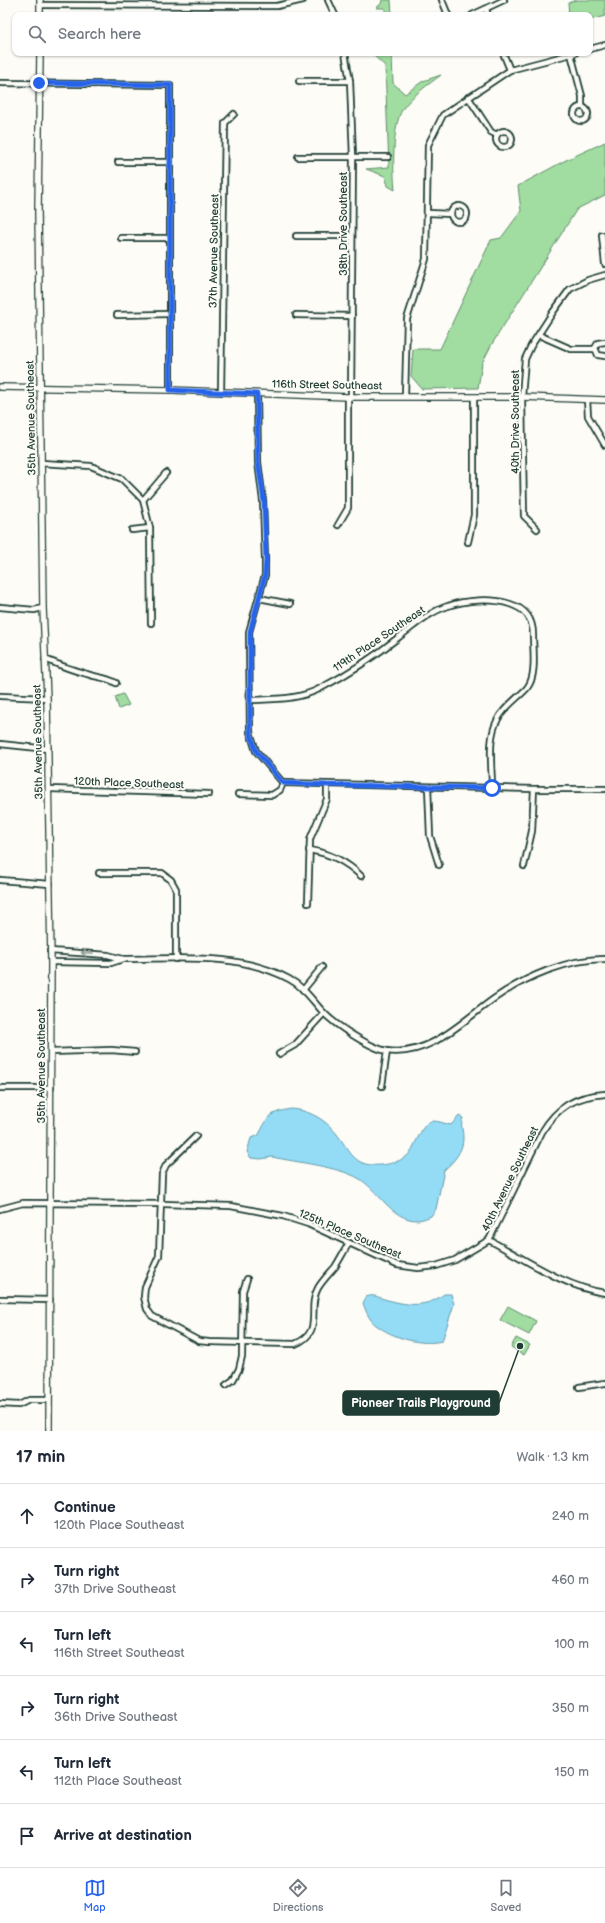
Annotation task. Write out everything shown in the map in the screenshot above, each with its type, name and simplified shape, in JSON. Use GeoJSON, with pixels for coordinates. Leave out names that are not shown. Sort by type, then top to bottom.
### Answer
{"type":"FeatureCollection","features":[{"type":"Feature","properties":{"kind":"street"},"geometry":{"type":"LineString","coordinates":[[124,0],[124,6]]}},
{"type":"Feature","properties":{"kind":"street"},"geometry":{"type":"LineString","coordinates":[[250,0],[250,6]]}},
{"type":"Feature","properties":{"kind":"street"},"geometry":{"type":"LineString","coordinates":[[40,3],[124,6],[277,6],[295,3],[302,0]]}},
{"type":"Feature","properties":{"kind":"street"},"geometry":{"type":"LineString","coordinates":[[328,0],[334,12]]}},
{"type":"Feature","properties":{"kind":"street"},"geometry":{"type":"LineString","coordinates":[[442,0],[447,12]]}},
{"type":"Feature","properties":{"kind":"street"},"geometry":{"type":"LineString","coordinates":[[479,12],[504,0]]}},
{"type":"Feature","properties":{"kind":"street"},"geometry":{"type":"LineString","coordinates":[[593,48],[605,45]]}},
{"type":"Feature","properties":{"kind":"street","name":"35th Avenue Southeast"},"geometry":{"type":"LineString","coordinates":[[40,56],[38,211],[40,389],[43,608],[47,698],[50,884],[51,1088],[49,1431]]}},
{"type":"Feature","properties":{"kind":"street","name":"38th Drive Southeast"},"geometry":{"type":"LineString","coordinates":[[338,525],[348,508],[349,397],[352,316],[353,157],[350,81],[346,56]]}},
{"type":"Feature","properties":{"kind":"street"},"geometry":{"type":"LineString","coordinates":[[505,56],[510,70]]}},
{"type":"Feature","properties":{"kind":"street"},"geometry":{"type":"LineString","coordinates":[[405,396],[407,319],[426,258],[428,214],[428,145],[443,114],[510,70],[562,56]]}},
{"type":"Feature","properties":{"kind":"street"},"geometry":{"type":"LineString","coordinates":[[574,56],[582,96],[582,106]]}},
{"type":"Feature","properties":{"kind":"street"},"geometry":{"type":"LineString","coordinates":[[299,82],[350,81]]}},
{"type":"Feature","properties":{"kind":"street"},"geometry":{"type":"LineString","coordinates":[[0,83],[170,85],[170,390]]}},
{"type":"Feature","properties":{"kind":"street"},"geometry":{"type":"LineString","coordinates":[[468,98],[492,132],[497,135]]}},
{"type":"Feature","properties":{"kind":"street","name":"37th Avenue Southeast"},"geometry":{"type":"LineString","coordinates":[[221,392],[225,123],[234,114]]}},
{"type":"Feature","properties":{"kind":"street"},"geometry":{"type":"LineString","coordinates":[[298,157],[388,157]]}},
{"type":"Feature","properties":{"kind":"street"},"geometry":{"type":"LineString","coordinates":[[118,162],[169,162]]}},
{"type":"Feature","properties":{"kind":"street"},"geometry":{"type":"LineString","coordinates":[[428,214],[451,214]]}},
{"type":"Feature","properties":{"kind":"street"},"geometry":{"type":"LineString","coordinates":[[602,235],[605,264]]}},
{"type":"Feature","properties":{"kind":"street"},"geometry":{"type":"LineString","coordinates":[[296,236],[352,236]]}},
{"type":"Feature","properties":{"kind":"street"},"geometry":{"type":"LineString","coordinates":[[121,238],[169,238]]}},
{"type":"Feature","properties":{"kind":"street","name":"40th Drive Southeast"},"geometry":{"type":"LineString","coordinates":[[537,529],[524,516],[522,397],[525,359],[531,346],[570,289],[588,280],[605,275]]}},
{"type":"Feature","properties":{"kind":"street"},"geometry":{"type":"LineString","coordinates":[[117,314],[170,314]]}},
{"type":"Feature","properties":{"kind":"street"},"geometry":{"type":"LineString","coordinates":[[296,315],[352,316]]}},
{"type":"Feature","properties":{"kind":"street"},"geometry":{"type":"LineString","coordinates":[[539,335],[571,349],[595,349]]}},
{"type":"Feature","properties":{"kind":"street"},"geometry":{"type":"LineString","coordinates":[[595,349],[598,343],[605,342]]}},
{"type":"Feature","properties":{"kind":"street"},"geometry":{"type":"LineString","coordinates":[[595,349],[599,356],[605,356]]}},
{"type":"Feature","properties":{"kind":"street","name":"116th Street Southeast"},"geometry":{"type":"LineString","coordinates":[[0,387],[40,389],[170,390],[349,397],[522,397],[605,400]]}},
{"type":"Feature","properties":{"kind":"street"},"geometry":{"type":"LineString","coordinates":[[257,394],[258,462],[264,501],[265,575],[250,632],[250,732],[256,751],[283,783],[534,789],[605,789]]}},
{"type":"Feature","properties":{"kind":"street"},"geometry":{"type":"LineString","coordinates":[[468,542],[474,515],[474,397]]}},
{"type":"Feature","properties":{"kind":"street"},"geometry":{"type":"LineString","coordinates":[[586,400],[588,416],[605,446]]}},
{"type":"Feature","properties":{"kind":"street"},"geometry":{"type":"LineString","coordinates":[[41,463],[91,466],[122,479],[143,500],[150,528],[151,623]]}},
{"type":"Feature","properties":{"kind":"street"},"geometry":{"type":"LineString","coordinates":[[143,500],[166,473]]}},
{"type":"Feature","properties":{"kind":"street"},"geometry":{"type":"LineString","coordinates":[[132,530],[150,528]]}},
{"type":"Feature","properties":{"kind":"street"},"geometry":{"type":"LineString","coordinates":[[259,598],[290,604]]}},
{"type":"Feature","properties":{"kind":"street","name":"119th Place Southeast"},"geometry":{"type":"LineString","coordinates":[[250,700],[304,696],[320,689],[368,660],[424,618],[447,606],[470,601],[504,602],[519,606],[530,616],[533,632],[532,673],[528,687],[498,718],[494,728],[492,788]]}},
{"type":"Feature","properties":{"kind":"street"},"geometry":{"type":"LineString","coordinates":[[0,607],[34,610],[43,608]]}},
{"type":"Feature","properties":{"kind":"street"},"geometry":{"type":"LineString","coordinates":[[45,659],[73,671],[107,678],[116,683]]}},
{"type":"Feature","properties":{"kind":"street"},"geometry":{"type":"LineString","coordinates":[[0,696],[47,698]]}},
{"type":"Feature","properties":{"kind":"street"},"geometry":{"type":"LineString","coordinates":[[0,744],[48,749]]}},
{"type":"Feature","properties":{"kind":"street"},"geometry":{"type":"LineString","coordinates":[[238,794],[272,795],[280,790],[283,783]]}},
{"type":"Feature","properties":{"kind":"street"},"geometry":{"type":"LineString","coordinates":[[308,903],[309,850],[314,828],[327,799],[327,785]]}},
{"type":"Feature","properties":{"kind":"street"},"geometry":{"type":"LineString","coordinates":[[428,787],[428,820],[430,836],[439,865]]}},
{"type":"Feature","properties":{"kind":"street","name":"120th Place Southeast"},"geometry":{"type":"LineString","coordinates":[[49,789],[209,794]]}},
{"type":"Feature","properties":{"kind":"street"},"geometry":{"type":"LineString","coordinates":[[524,866],[532,830],[534,789]]}},
{"type":"Feature","properties":{"kind":"street"},"geometry":{"type":"LineString","coordinates":[[309,850],[319,852],[341,861],[361,876]]}},
{"type":"Feature","properties":{"kind":"street"},"geometry":{"type":"LineString","coordinates":[[99,873],[162,873],[171,880],[176,889],[176,959]]}},
{"type":"Feature","properties":{"kind":"street"},"geometry":{"type":"LineString","coordinates":[[0,880],[50,884]]}},
{"type":"Feature","properties":{"kind":"street"},"geometry":{"type":"LineString","coordinates":[[50,951],[108,955],[123,959],[232,960],[261,966],[290,979],[303,990],[324,1013],[352,1035],[387,1051],[408,1050],[429,1044],[450,1034],[497,997],[543,971],[570,964],[605,959]]}},
{"type":"Feature","properties":{"kind":"street"},"geometry":{"type":"LineString","coordinates":[[50,962],[111,963],[123,959]]}},
{"type":"Feature","properties":{"kind":"street"},"geometry":{"type":"LineString","coordinates":[[303,990],[322,967]]}},
{"type":"Feature","properties":{"kind":"street"},"geometry":{"type":"LineString","coordinates":[[278,1054],[295,1045],[324,1013]]}},
{"type":"Feature","properties":{"kind":"street"},"geometry":{"type":"LineString","coordinates":[[50,1052],[111,1050],[135,1052]]}},
{"type":"Feature","properties":{"kind":"street"},"geometry":{"type":"LineString","coordinates":[[382,1086],[387,1051]]}},
{"type":"Feature","properties":{"kind":"street"},"geometry":{"type":"LineString","coordinates":[[0,1088],[51,1088]]}},
{"type":"Feature","properties":{"kind":"street","name":"40th Avenue Southeast"},"geometry":{"type":"LineString","coordinates":[[489,1240],[542,1132],[550,1119],[562,1107],[580,1098],[605,1094]]}},
{"type":"Feature","properties":{"kind":"street"},"geometry":{"type":"LineString","coordinates":[[196,1136],[166,1164],[162,1174],[159,1256],[145,1287],[144,1297],[147,1310],[152,1316],[199,1341],[295,1344],[303,1341],[310,1334],[313,1327],[314,1301],[317,1289],[336,1265],[349,1243]]}},
{"type":"Feature","properties":{"kind":"street","name":"125th Place Southeast"},"geometry":{"type":"LineString","coordinates":[[0,1209],[23,1204],[209,1204],[255,1209],[308,1224],[397,1265],[418,1268],[436,1266],[455,1260],[489,1240]]}},
{"type":"Feature","properties":{"kind":"street"},"geometry":{"type":"LineString","coordinates":[[489,1240],[559,1277],[593,1291],[605,1293]]}},
{"type":"Feature","properties":{"kind":"street"},"geometry":{"type":"LineString","coordinates":[[226,1385],[233,1380],[239,1369],[243,1291],[247,1279]]}},
{"type":"Feature","properties":{"kind":"street"},"geometry":{"type":"LineString","coordinates":[[0,1299],[50,1300]]}},
{"type":"Feature","properties":{"kind":"street"},"geometry":{"type":"LineString","coordinates":[[579,1387],[605,1383]]}},
{"type":"Feature","properties":{"kind":"street"},"geometry":{"type":"LineString","coordinates":[[0,1404],[19,1405],[29,1400],[49,1400]]}},
{"type":"Feature","properties":{"kind":"green space"},"geometry":{"type":"Polygon","coordinates":[[[382,0],[391,0],[392,12],[385,12],[385,8],[376,8],[381,4],[382,0]]]}},
{"type":"Feature","properties":{"kind":"green space"},"geometry":{"type":"Polygon","coordinates":[[[576,0],[605,0],[605,16],[593,19],[593,12],[569,12],[568,3],[576,0]]]}},
{"type":"Feature","properties":{"kind":"green space"},"geometry":{"type":"Polygon","coordinates":[[[374,56],[392,56],[393,83],[405,94],[423,81],[441,75],[420,91],[405,105],[402,110],[396,127],[394,149],[395,190],[388,186],[385,176],[366,169],[389,167],[385,66],[374,56]]]}},
{"type":"Feature","properties":{"kind":"green space"},"geometry":{"type":"Polygon","coordinates":[[[605,142],[605,195],[577,209],[492,344],[482,363],[478,388],[422,389],[411,376],[413,349],[440,349],[491,240],[501,238],[521,211],[518,186],[564,161],[605,142]]]}},
{"type":"Feature","properties":{"kind":"green space"},"geometry":{"type":"Polygon","coordinates":[[[123,694],[129,705],[119,709],[115,697],[123,694]]]}},
{"type":"Feature","properties":{"kind":"green space"},"geometry":{"type":"Polygon","coordinates":[[[508,1306],[536,1321],[529,1335],[500,1320],[508,1306]]]}},
{"type":"Feature","properties":{"kind":"green space"},"geometry":{"type":"Polygon","coordinates":[[[516,1338],[530,1345],[524,1355],[511,1347],[516,1338]]]}},
{"type":"Feature","properties":{"kind":"water"},"geometry":{"type":"Polygon","coordinates":[[[291,1109],[312,1114],[324,1121],[335,1131],[352,1156],[361,1162],[372,1165],[390,1164],[407,1156],[425,1125],[429,1122],[435,1121],[451,1125],[459,1116],[463,1118],[462,1147],[451,1164],[444,1170],[436,1209],[431,1216],[417,1220],[408,1219],[400,1215],[392,1210],[365,1183],[350,1174],[316,1165],[272,1157],[261,1159],[251,1158],[247,1152],[251,1138],[258,1136],[270,1116],[278,1112],[291,1109]]]}},
{"type":"Feature","properties":{"kind":"water"},"geometry":{"type":"Polygon","coordinates":[[[444,1294],[451,1294],[454,1304],[442,1341],[434,1342],[416,1342],[383,1330],[372,1321],[366,1312],[363,1303],[366,1297],[373,1296],[400,1303],[422,1304],[437,1299],[444,1294]]]}},
{"type":"Feature","properties":{"kind":"place","name":"Pioneer Trails Playground"},"geometry":{"type":"Point","coordinates":[520,1346]}},
{"type":"Feature","properties":{"kind":"route"},"geometry":{"type":"LineString","coordinates":[[39,83],[170,85],[170,390],[257,394],[256,429],[258,462],[264,501],[266,560],[265,575],[250,632],[250,732],[256,751],[283,783],[492,788]]}}]}
